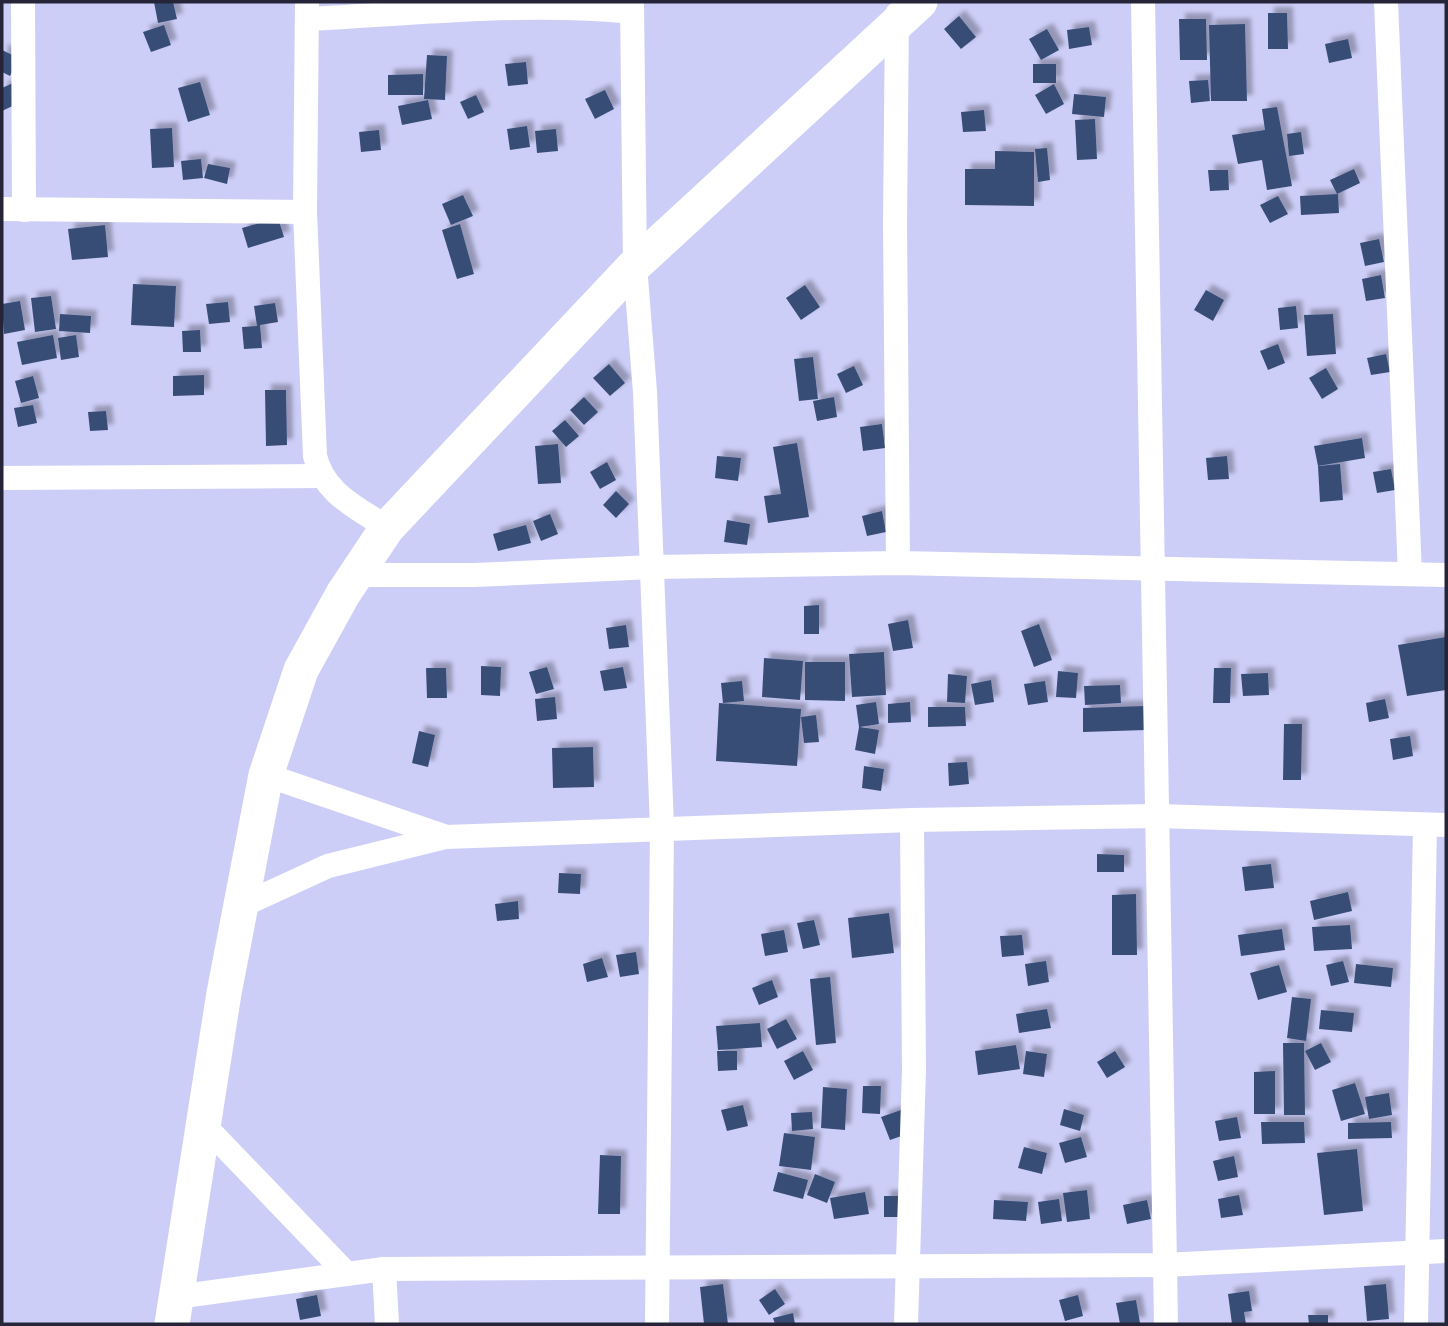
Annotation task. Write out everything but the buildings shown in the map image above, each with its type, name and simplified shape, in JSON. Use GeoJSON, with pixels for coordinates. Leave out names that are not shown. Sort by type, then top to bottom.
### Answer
{"type":"FeatureCollection","features":[{"type":"Feature","properties":{"kind":"main road"},"geometry":{"type":"LineString","coordinates":[[174,1311],[203,1124],[266,775],[301,670],[356,575],[387,528],[635,265],[905,9]]}},
{"type":"Feature","properties":{"kind":"street"},"geometry":{"type":"LineString","coordinates":[[23,2],[13,209],[305,212]]}},
{"type":"Feature","properties":{"kind":"street"},"geometry":{"type":"LineString","coordinates":[[1143,2],[1166,1324]]}},
{"type":"Feature","properties":{"kind":"street"},"geometry":{"type":"LineString","coordinates":[[1386,2],[1410,574]]}},
{"type":"Feature","properties":{"kind":"street"},"geometry":{"type":"LineString","coordinates":[[387,528],[332,490],[320,475],[315,456],[305,212],[308,11],[632,7],[635,265],[645,392],[662,827],[657,1324]]}},
{"type":"Feature","properties":{"kind":"street"},"geometry":{"type":"LineString","coordinates":[[898,563],[895,225],[905,9]]}},
{"type":"Feature","properties":{"kind":"street"},"geometry":{"type":"LineString","coordinates":[[2,478],[320,475]]}},
{"type":"Feature","properties":{"kind":"street"},"geometry":{"type":"LineString","coordinates":[[356,575],[474,575],[653,567],[898,563],[1151,571],[1446,575]]}},
{"type":"Feature","properties":{"kind":"street"},"geometry":{"type":"LineString","coordinates":[[266,775],[445,836]]}},
{"type":"Feature","properties":{"kind":"street"},"geometry":{"type":"LineString","coordinates":[[241,906],[328,866],[445,836],[662,827],[1156,816],[1436,825],[1416,1324]]}},
{"type":"Feature","properties":{"kind":"street"},"geometry":{"type":"LineString","coordinates":[[906,1324],[914,1070],[912,820]]}},
{"type":"Feature","properties":{"kind":"street"},"geometry":{"type":"LineString","coordinates":[[203,1124],[347,1274]]}},
{"type":"Feature","properties":{"kind":"street"},"geometry":{"type":"LineString","coordinates":[[174,1311],[347,1274],[384,1269],[1164,1265],[1446,1251]]}},
{"type":"Feature","properties":{"kind":"street"},"geometry":{"type":"LineString","coordinates":[[384,1269],[387,1324]]}}]}
